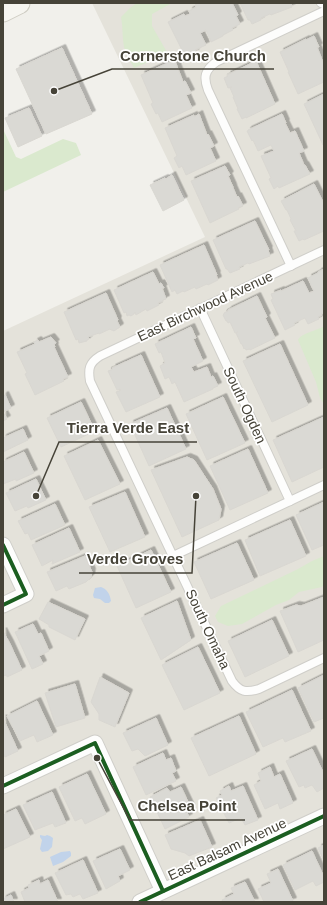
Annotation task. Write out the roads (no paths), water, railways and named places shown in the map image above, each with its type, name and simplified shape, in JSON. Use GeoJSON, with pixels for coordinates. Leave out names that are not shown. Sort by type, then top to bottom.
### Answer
{"type":"FeatureCollection","features":[{"type":"Feature","properties":{"kind":"main road"},"geometry":{"type":"LineString","coordinates":[[3,11],[19,3]]}},
{"type":"Feature","properties":{"kind":"street"},"geometry":{"type":"LineString","coordinates":[[3,545],[26,594],[3,605]]}},
{"type":"Feature","properties":{"kind":"street"},"geometry":{"type":"LineString","coordinates":[[3,786],[95,743],[163,891]]}},
{"type":"Feature","properties":{"kind":"street","name":"East Balsam Avenue"},"geometry":{"type":"LineString","coordinates":[[140,902],[324,816]]}},
{"type":"Feature","properties":{"kind":"lane"},"geometry":{"type":"LineString","coordinates":[[291,266],[208,90],[205,79],[208,69],[216,62],[323,6]]}},
{"type":"Feature","properties":{"kind":"lane","name":"East Birchwood Avenue"},"geometry":{"type":"LineString","coordinates":[[90,367],[93,360],[100,356],[324,250]]}},
{"type":"Feature","properties":{"kind":"lane","name":"South Ogden"},"geometry":{"type":"LineString","coordinates":[[200,308],[290,501]]}},
{"type":"Feature","properties":{"kind":"lane","name":"South Omaha"},"geometry":{"type":"LineString","coordinates":[[90,367],[90,381],[232,681],[243,691],[251,691],[259,689],[324,658]]}},
{"type":"Feature","properties":{"kind":"lane"},"geometry":{"type":"LineString","coordinates":[[173,556],[324,485]]}},
{"type":"Feature","properties":{"kind":"water"},"geometry":{"type":"Polygon","coordinates":[[[101,587],[107,590],[109,594],[111,601],[109,603],[105,603],[100,599],[94,598],[93,595],[95,588],[101,587]]]}},
{"type":"Feature","properties":{"kind":"water"},"geometry":{"type":"Polygon","coordinates":[[[40,835],[47,835],[53,838],[52,847],[48,851],[42,852],[40,849],[42,840],[40,835]]]}},
{"type":"Feature","properties":{"kind":"water"},"geometry":{"type":"Polygon","coordinates":[[[70,851],[71,856],[63,862],[53,866],[50,857],[61,852],[70,851]]]}},
{"type":"Feature","properties":{"kind":"place","name":"Cornerstone Church"},"geometry":{"type":"Point","coordinates":[54,91]}},
{"type":"Feature","properties":{"kind":"place","name":"Tierra Verde East"},"geometry":{"type":"Point","coordinates":[36,496]}},
{"type":"Feature","properties":{"kind":"place","name":"Verde Groves"},"geometry":{"type":"Point","coordinates":[196,496]}},
{"type":"Feature","properties":{"kind":"place","name":"Chelsea Point"},"geometry":{"type":"Point","coordinates":[97,758]}}]}
